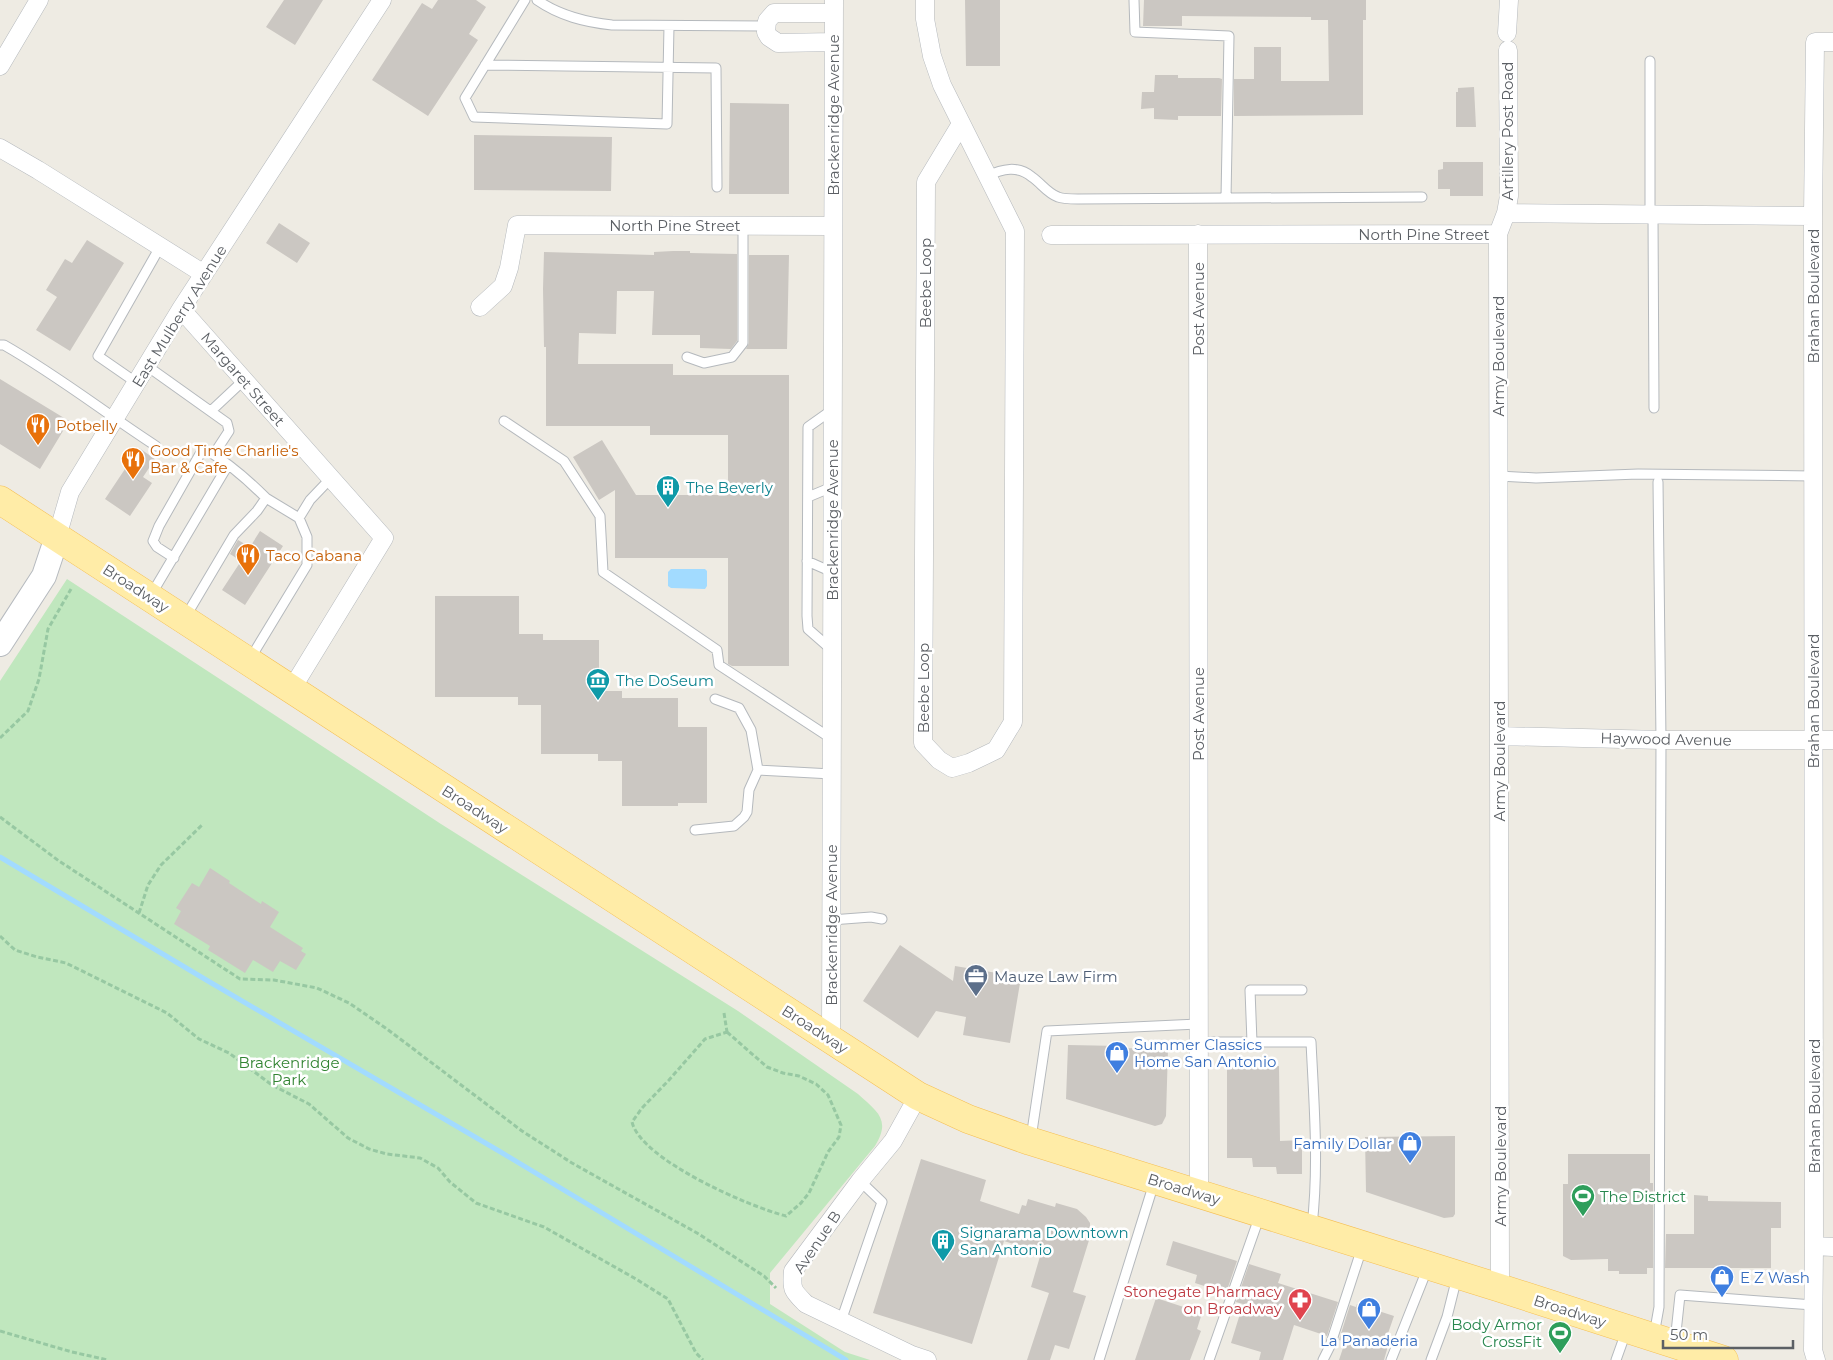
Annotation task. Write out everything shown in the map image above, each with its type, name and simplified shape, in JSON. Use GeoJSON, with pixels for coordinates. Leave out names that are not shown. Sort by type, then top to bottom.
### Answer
{"type":"FeatureCollection","features":[{"type":"Feature","properties":{"kind":"main road","name":"Broadway"},"geometry":{"type":"LineString","coordinates":[[0,500],[918,1096],[968,1119],[1030,1141],[1500,1288],[1679,1348],[1724,1360]]}},
{"type":"Feature","properties":{"kind":"street"},"geometry":{"type":"LineString","coordinates":[[0,66],[39,0]]}},
{"type":"Feature","properties":{"kind":"street","name":"East Mulberry Avenue"},"geometry":{"type":"LineString","coordinates":[[0,644],[44,576],[70,492],[181,309],[382,0]]}},
{"type":"Feature","properties":{"kind":"street"},"geometry":{"type":"LineString","coordinates":[[925,0],[925,19],[932,56],[942,85],[987,176]]}},
{"type":"Feature","properties":{"kind":"street"},"geometry":{"type":"LineString","coordinates":[[1507,33],[1509,0]]}},
{"type":"Feature","properties":{"kind":"street"},"geometry":{"type":"LineString","coordinates":[[834,6],[774,13],[767,21],[766,26],[769,37],[778,43],[834,42]]}},
{"type":"Feature","properties":{"kind":"street","name":"Brackenridge Avenue"},"geometry":{"type":"LineString","coordinates":[[831,1040],[834,6]]}},
{"type":"Feature","properties":{"kind":"street","name":"Brahan Boulevard"},"geometry":{"type":"LineString","coordinates":[[1816,1360],[1813,1350],[1813,216],[1815,42],[1833,42]]}},
{"type":"Feature","properties":{"kind":"street","name":"Artillery Post Road"},"geometry":{"type":"LineString","coordinates":[[1506,212],[1509,196],[1508,50]]}},
{"type":"Feature","properties":{"kind":"street","name":"Beebe Loop"},"geometry":{"type":"LineString","coordinates":[[961,124],[926,182],[922,743],[939,760],[952,768],[969,763],[996,750],[1013,722],[1015,231],[987,176]]}},
{"type":"Feature","properties":{"kind":"street"},"geometry":{"type":"LineString","coordinates":[[0,148],[204,274]]}},
{"type":"Feature","properties":{"kind":"street","name":"North Pine Street"},"geometry":{"type":"LineString","coordinates":[[1050,235],[1498,234],[1506,212],[1813,216]]}},
{"type":"Feature","properties":{"kind":"street","name":"North Pine Street"},"geometry":{"type":"LineString","coordinates":[[480,307],[503,286],[509,268],[517,225],[832,226]]}},
{"type":"Feature","properties":{"kind":"street","name":"Post Avenue"},"geometry":{"type":"LineString","coordinates":[[1198,234],[1199,1194]]}},
{"type":"Feature","properties":{"kind":"street","name":"Army Boulevard"},"geometry":{"type":"LineString","coordinates":[[1498,234],[1500,1288]]}},
{"type":"Feature","properties":{"kind":"street","name":"Margaret Street"},"geometry":{"type":"LineString","coordinates":[[181,309],[384,538],[291,690]]}},
{"type":"Feature","properties":{"kind":"street","name":"Haywood Avenue"},"geometry":{"type":"LineString","coordinates":[[1499,736],[1661,740],[1833,740]]}},
{"type":"Feature","properties":{"kind":"street","name":"Avenue B"},"geometry":{"type":"LineString","coordinates":[[918,1096],[893,1141],[860,1181],[793,1271],[793,1291],[806,1304],[912,1355],[927,1360]]}},
{"type":"Feature","properties":{"kind":"street"},"geometry":{"type":"LineString","coordinates":[[1814,1246],[1833,1247]]}},
{"type":"Feature","properties":{"kind":"lane"},"geometry":{"type":"LineString","coordinates":[[524,0],[465,98],[474,117],[667,124],[669,26]]}},
{"type":"Feature","properties":{"kind":"lane"},"geometry":{"type":"LineString","coordinates":[[537,0],[563,14],[594,23],[669,26],[766,26]]}},
{"type":"Feature","properties":{"kind":"lane"},"geometry":{"type":"LineString","coordinates":[[1134,0],[1134,32],[1229,36],[1226,198]]}},
{"type":"Feature","properties":{"kind":"lane"},"geometry":{"type":"LineString","coordinates":[[1650,61],[1654,408]]}},
{"type":"Feature","properties":{"kind":"lane"},"geometry":{"type":"LineString","coordinates":[[484,66],[716,68],[718,187]]}},
{"type":"Feature","properties":{"kind":"lane"},"geometry":{"type":"LineString","coordinates":[[987,176],[1004,169],[1018,170],[1031,176],[1043,188],[1058,197],[1078,199],[1422,197]]}},
{"type":"Feature","properties":{"kind":"lane"},"geometry":{"type":"LineString","coordinates":[[687,357],[704,363],[732,357],[743,343],[743,225]]}},
{"type":"Feature","properties":{"kind":"lane"},"geometry":{"type":"LineString","coordinates":[[137,383],[98,356],[160,247]]}},
{"type":"Feature","properties":{"kind":"lane"},"geometry":{"type":"LineString","coordinates":[[0,345],[4,345],[26,357],[156,446]]}},
{"type":"Feature","properties":{"kind":"lane"},"geometry":{"type":"LineString","coordinates":[[147,366],[212,410],[227,423],[229,431],[214,454]]}},
{"type":"Feature","properties":{"kind":"lane"},"geometry":{"type":"LineString","coordinates":[[212,410],[244,380]]}},
{"type":"Feature","properties":{"kind":"lane"},"geometry":{"type":"LineString","coordinates":[[832,410],[808,427],[808,629],[832,650]]}},
{"type":"Feature","properties":{"kind":"lane"},"geometry":{"type":"LineString","coordinates":[[504,422],[564,461],[600,516],[603,572],[717,650],[719,665],[832,739]]}},
{"type":"Feature","properties":{"kind":"lane"},"geometry":{"type":"LineString","coordinates":[[174,558],[158,547],[153,541],[159,526],[200,454],[208,451],[245,477],[266,498],[299,518],[307,537],[307,565],[249,662]]}},
{"type":"Feature","properties":{"kind":"lane"},"geometry":{"type":"LineString","coordinates":[[150,597],[228,465]]}},
{"type":"Feature","properties":{"kind":"lane"},"geometry":{"type":"LineString","coordinates":[[1499,476],[1536,478],[1638,474],[1813,476]]}},
{"type":"Feature","properties":{"kind":"lane"},"geometry":{"type":"LineString","coordinates":[[299,518],[310,500],[331,478]]}},
{"type":"Feature","properties":{"kind":"lane"},"geometry":{"type":"LineString","coordinates":[[1658,482],[1661,740],[1658,1307],[1679,1348]]}},
{"type":"Feature","properties":{"kind":"lane"},"geometry":{"type":"LineString","coordinates":[[808,497],[832,487]]}},
{"type":"Feature","properties":{"kind":"lane"},"geometry":{"type":"LineString","coordinates":[[184,620],[234,535],[257,511],[266,498]]}},
{"type":"Feature","properties":{"kind":"lane"},"geometry":{"type":"LineString","coordinates":[[808,561],[832,572]]}},
{"type":"Feature","properties":{"kind":"lane"},"geometry":{"type":"LineString","coordinates":[[695,830],[734,826],[747,812],[749,790],[758,770],[751,730],[739,708],[715,699]]}},
{"type":"Feature","properties":{"kind":"lane"},"geometry":{"type":"LineString","coordinates":[[758,770],[832,774]]}},
{"type":"Feature","properties":{"kind":"lane"},"geometry":{"type":"LineString","coordinates":[[831,920],[871,917],[882,919]]}},
{"type":"Feature","properties":{"kind":"lane"},"geometry":{"type":"LineString","coordinates":[[1252,1042],[1250,990],[1302,990]]}},
{"type":"Feature","properties":{"kind":"lane"},"geometry":{"type":"LineString","coordinates":[[1030,1141],[1046,1031],[1198,1024]]}},
{"type":"Feature","properties":{"kind":"lane"},"geometry":{"type":"LineString","coordinates":[[1198,1042],[1310,1042],[1315,1125],[1316,1189],[1311,1229]]}},
{"type":"Feature","properties":{"kind":"lane"},"geometry":{"type":"LineString","coordinates":[[1099,1360],[1155,1180]]}},
{"type":"Feature","properties":{"kind":"lane"},"geometry":{"type":"LineString","coordinates":[[841,1321],[882,1202],[860,1181]]}},
{"type":"Feature","properties":{"kind":"lane"},"geometry":{"type":"LineString","coordinates":[[1209,1360],[1260,1213]]}},
{"type":"Feature","properties":{"kind":"lane"},"geometry":{"type":"LineString","coordinates":[[1323,1360],[1330,1346],[1363,1246]]}},
{"type":"Feature","properties":{"kind":"lane"},"geometry":{"type":"LineString","coordinates":[[1391,1360],[1428,1266]]}},
{"type":"Feature","properties":{"kind":"lane"},"geometry":{"type":"LineString","coordinates":[[1431,1360],[1447,1317],[1458,1275]]}},
{"type":"Feature","properties":{"kind":"lane"},"geometry":{"type":"LineString","coordinates":[[1679,1348],[1680,1295],[1813,1306]]}},
{"type":"Feature","properties":{"kind":"lane"},"geometry":{"type":"LineString","coordinates":[[1616,1360],[1627,1329]]}},
{"type":"Feature","properties":{"kind":"path"},"geometry":{"type":"LineString","coordinates":[[0,738],[28,711],[39,679],[48,629],[71,589]]}},
{"type":"Feature","properties":{"kind":"path"},"geometry":{"type":"LineString","coordinates":[[0,817],[59,861],[240,978],[274,980],[317,988],[349,1003],[387,1029],[530,1136],[572,1163],[629,1193],[730,1254],[764,1276],[778,1290],[793,1291]]}},
{"type":"Feature","properties":{"kind":"path"},"geometry":{"type":"LineString","coordinates":[[139,913],[148,885],[161,865],[202,825]]}},
{"type":"Feature","properties":{"kind":"path"},"geometry":{"type":"LineString","coordinates":[[0,936],[14,950],[66,963],[167,1013],[199,1039],[229,1052],[272,1086],[309,1104],[348,1138],[369,1149],[387,1154],[420,1158],[438,1168],[450,1182],[476,1203],[544,1227],[636,1279],[668,1299],[696,1353],[703,1360]]}},
{"type":"Feature","properties":{"kind":"path"},"geometry":{"type":"LineString","coordinates":[[724,1013],[727,1032],[767,1067],[799,1076],[816,1084],[828,1095],[842,1124],[839,1137],[824,1160],[809,1193],[786,1216],[765,1211],[711,1187],[661,1157],[634,1130],[632,1122],[642,1108],[670,1080],[705,1039],[727,1032]]}},
{"type":"Feature","properties":{"kind":"path"},"geometry":{"type":"LineString","coordinates":[[0,1331],[72,1352],[108,1360]]}},
{"type":"Feature","properties":{"kind":"green space","name":"Brackenridge Park"},"geometry":{"type":"Polygon","coordinates":[[[67,579],[441,824],[738,1011],[858,1094],[871,1106],[880,1117],[882,1123],[880,1137],[875,1146],[770,1273],[770,1304],[845,1352],[870,1360],[0,1360],[0,681],[67,579]]]}},
{"type":"Feature","properties":{"kind":"water"},"geometry":{"type":"Polygon","coordinates":[[[671,569],[705,569],[707,571],[707,586],[705,589],[671,588],[668,586],[668,572],[671,569]]]}},
{"type":"Feature","properties":{"kind":"building"},"geometry":{"type":"Polygon","coordinates":[[[284,0],[323,0],[295,45],[266,27],[284,0]]]}},
{"type":"Feature","properties":{"kind":"building"},"geometry":{"type":"Polygon","coordinates":[[[438,0],[476,0],[486,7],[469,34],[478,40],[428,116],[372,80],[422,3],[432,9],[438,0]]]}},
{"type":"Feature","properties":{"kind":"building"},"geometry":{"type":"Polygon","coordinates":[[[965,0],[1000,0],[1000,66],[966,66],[965,0]]]}},
{"type":"Feature","properties":{"kind":"building"},"geometry":{"type":"Polygon","coordinates":[[[1144,0],[1366,0],[1366,20],[1363,20],[1363,115],[1234,116],[1234,79],[1254,79],[1254,47],[1281,47],[1281,81],[1329,81],[1328,20],[1311,20],[1311,17],[1182,16],[1182,26],[1143,26],[1144,0]]]}},
{"type":"Feature","properties":{"kind":"building"},"geometry":{"type":"Polygon","coordinates":[[[1155,75],[1178,75],[1178,78],[1222,79],[1221,116],[1178,116],[1178,120],[1154,119],[1154,108],[1141,109],[1142,92],[1154,92],[1155,75]]]}},
{"type":"Feature","properties":{"kind":"building"},"geometry":{"type":"Polygon","coordinates":[[[1474,87],[1476,127],[1456,127],[1456,92],[1458,92],[1458,88],[1474,87]]]}},
{"type":"Feature","properties":{"kind":"building"},"geometry":{"type":"Polygon","coordinates":[[[730,103],[789,104],[789,194],[729,194],[730,103]]]}},
{"type":"Feature","properties":{"kind":"building"},"geometry":{"type":"Polygon","coordinates":[[[474,135],[612,137],[611,191],[474,190],[474,135]]]}},
{"type":"Feature","properties":{"kind":"building"},"geometry":{"type":"Polygon","coordinates":[[[1443,162],[1483,162],[1483,196],[1450,196],[1450,189],[1438,189],[1438,170],[1443,169],[1443,162]]]}},
{"type":"Feature","properties":{"kind":"building"},"geometry":{"type":"Polygon","coordinates":[[[279,223],[310,243],[297,263],[266,243],[279,223]]]}},
{"type":"Feature","properties":{"kind":"building"},"geometry":{"type":"Polygon","coordinates":[[[87,240],[124,263],[70,351],[36,330],[57,297],[46,290],[65,259],[72,263],[87,240]]]}},
{"type":"Feature","properties":{"kind":"building","name":"The Beverly"},"geometry":{"type":"Polygon","coordinates":[[[544,252],[654,255],[654,252],[737,254],[737,341],[731,349],[700,348],[700,335],[652,335],[654,291],[617,291],[616,334],[579,333],[578,364],[673,364],[673,375],[789,375],[789,666],[732,666],[728,664],[728,558],[615,558],[615,490],[599,500],[573,457],[602,440],[636,495],[728,495],[728,435],[650,435],[650,426],[546,426],[544,252]]]}},
{"type":"Feature","properties":{"kind":"building"},"geometry":{"type":"Polygon","coordinates":[[[749,255],[789,255],[787,349],[746,349],[749,343],[749,255]]]}},
{"type":"Feature","properties":{"kind":"building"},"geometry":{"type":"Polygon","coordinates":[[[0,379],[69,421],[40,469],[0,444],[0,379]]]}},
{"type":"Feature","properties":{"kind":"building","name":"Good Time Charlie's Bar & Cafe"},"geometry":{"type":"Polygon","coordinates":[[[139,448],[155,459],[143,477],[152,483],[130,516],[105,499],[139,448]]]}},
{"type":"Feature","properties":{"kind":"building","name":"Taco Cabana"},"geometry":{"type":"Polygon","coordinates":[[[260,531],[283,546],[245,605],[222,590],[241,561],[230,554],[238,540],[250,547],[260,531]]]}},
{"type":"Feature","properties":{"kind":"building","name":"The DoSeum"},"geometry":{"type":"Polygon","coordinates":[[[435,596],[519,596],[519,634],[543,634],[543,640],[599,640],[599,691],[622,691],[622,698],[678,698],[678,727],[707,727],[707,803],[678,803],[678,806],[622,806],[622,761],[598,761],[598,754],[541,754],[541,705],[518,705],[518,697],[435,697],[435,596]]]}},
{"type":"Feature","properties":{"kind":"building"},"geometry":{"type":"Polygon","coordinates":[[[210,868],[261,904],[262,901],[279,912],[270,927],[303,948],[301,951],[306,954],[296,970],[280,961],[273,972],[253,960],[245,973],[208,950],[210,946],[174,924],[181,911],[176,908],[192,883],[199,887],[210,868]]]}},
{"type":"Feature","properties":{"kind":"building"},"geometry":{"type":"Polygon","coordinates":[[[900,945],[953,981],[955,966],[1021,977],[1010,1043],[963,1035],[966,1017],[936,1011],[918,1038],[863,1001],[900,945]]]}},
{"type":"Feature","properties":{"kind":"building","name":"Summer Classics Home San Antonio"},"geometry":{"type":"Polygon","coordinates":[[[1068,1045],[1168,1049],[1166,1116],[1162,1124],[1155,1126],[1066,1099],[1068,1045]]]}},
{"type":"Feature","properties":{"kind":"building"},"geometry":{"type":"Polygon","coordinates":[[[1279,1066],[1280,1141],[1302,1140],[1302,1174],[1277,1174],[1276,1167],[1253,1167],[1252,1158],[1227,1158],[1227,1067],[1279,1066]]]}},
{"type":"Feature","properties":{"kind":"building","name":"Family Dollar"},"geometry":{"type":"Polygon","coordinates":[[[1455,1136],[1455,1214],[1453,1217],[1444,1218],[1366,1192],[1365,1137],[1455,1136]]]}},
{"type":"Feature","properties":{"kind":"building"},"geometry":{"type":"Polygon","coordinates":[[[1568,1154],[1650,1154],[1650,1183],[1653,1183],[1653,1268],[1647,1268],[1647,1274],[1619,1274],[1619,1271],[1608,1271],[1608,1259],[1571,1260],[1563,1256],[1563,1184],[1568,1184],[1568,1154]]]}},
{"type":"Feature","properties":{"kind":"building","name":"Signarama Downtown San Antonio"},"geometry":{"type":"Polygon","coordinates":[[[921,1159],[986,1180],[980,1201],[1019,1214],[1022,1205],[1026,1206],[1028,1199],[1055,1207],[1056,1203],[1077,1209],[1086,1217],[1090,1223],[1090,1237],[1073,1292],[1086,1296],[1069,1349],[1055,1345],[1050,1360],[1027,1360],[1049,1293],[1031,1287],[1041,1253],[1004,1241],[972,1344],[873,1313],[921,1159]]]}},
{"type":"Feature","properties":{"kind":"building"},"geometry":{"type":"Polygon","coordinates":[[[1694,1195],[1708,1196],[1708,1201],[1781,1202],[1781,1228],[1771,1228],[1771,1268],[1665,1268],[1666,1234],[1694,1234],[1694,1195]]]}},
{"type":"Feature","properties":{"kind":"building"},"geometry":{"type":"Polygon","coordinates":[[[1173,1241],[1237,1261],[1226,1293],[1195,1283],[1197,1275],[1166,1265],[1173,1241]]]}},
{"type":"Feature","properties":{"kind":"building"},"geometry":{"type":"Polygon","coordinates":[[[1249,1264],[1281,1274],[1278,1283],[1338,1302],[1327,1336],[1294,1325],[1283,1360],[1259,1360],[1261,1352],[1231,1343],[1243,1304],[1236,1302],[1249,1264]]]}},
{"type":"Feature","properties":{"kind":"building"},"geometry":{"type":"Polygon","coordinates":[[[1156,1298],[1202,1313],[1197,1329],[1201,1331],[1190,1360],[1135,1360],[1156,1298]]]}},
{"type":"Feature","properties":{"kind":"building","name":"La Panaderia"},"geometry":{"type":"Polygon","coordinates":[[[1357,1304],[1394,1316],[1384,1345],[1388,1346],[1384,1360],[1339,1360],[1345,1342],[1339,1340],[1350,1305],[1356,1307],[1357,1304]]]}},
{"type":"Feature","properties":{"kind":"waterway"},"geometry":{"type":"LineString","coordinates":[[0,857],[499,1151],[846,1360]]}},
{"type":"Feature","properties":{"kind":"place","name":"Potbelly"},"geometry":{"type":"Point","coordinates":[38,446]}},
{"type":"Feature","properties":{"kind":"place","name":"Good Time Charlie's Bar & Cafe"},"geometry":{"type":"Point","coordinates":[133,480]}},
{"type":"Feature","properties":{"kind":"place","name":"The Beverly"},"geometry":{"type":"Point","coordinates":[668,508]}},
{"type":"Feature","properties":{"kind":"place","name":"Taco Cabana"},"geometry":{"type":"Point","coordinates":[248,576]}},
{"type":"Feature","properties":{"kind":"place","name":"The DoSeum"},"geometry":{"type":"Point","coordinates":[598,701]}},
{"type":"Feature","properties":{"kind":"place","name":"Mauze Law Firm"},"geometry":{"type":"Point","coordinates":[976,997]}},
{"type":"Feature","properties":{"kind":"place","name":"Summer Classics Home San Antonio"},"geometry":{"type":"Point","coordinates":[1117,1074]}},
{"type":"Feature","properties":{"kind":"place","name":"Family Dollar"},"geometry":{"type":"Point","coordinates":[1410,1164]}},
{"type":"Feature","properties":{"kind":"place","name":"The District"},"geometry":{"type":"Point","coordinates":[1583,1217]}},
{"type":"Feature","properties":{"kind":"place","name":"Signarama Downtown San Antonio"},"geometry":{"type":"Point","coordinates":[943,1262]}},
{"type":"Feature","properties":{"kind":"place","name":"E Z Wash"},"geometry":{"type":"Point","coordinates":[1722,1298]}},
{"type":"Feature","properties":{"kind":"place","name":"Stonegate Pharmacy on Broadway"},"geometry":{"type":"Point","coordinates":[1300,1321]}},
{"type":"Feature","properties":{"kind":"place","name":"La Panaderia"},"geometry":{"type":"Point","coordinates":[1369,1330]}},
{"type":"Feature","properties":{"kind":"place","name":"Body Armor CrossFit"},"geometry":{"type":"Point","coordinates":[1560,1354]}}]}
